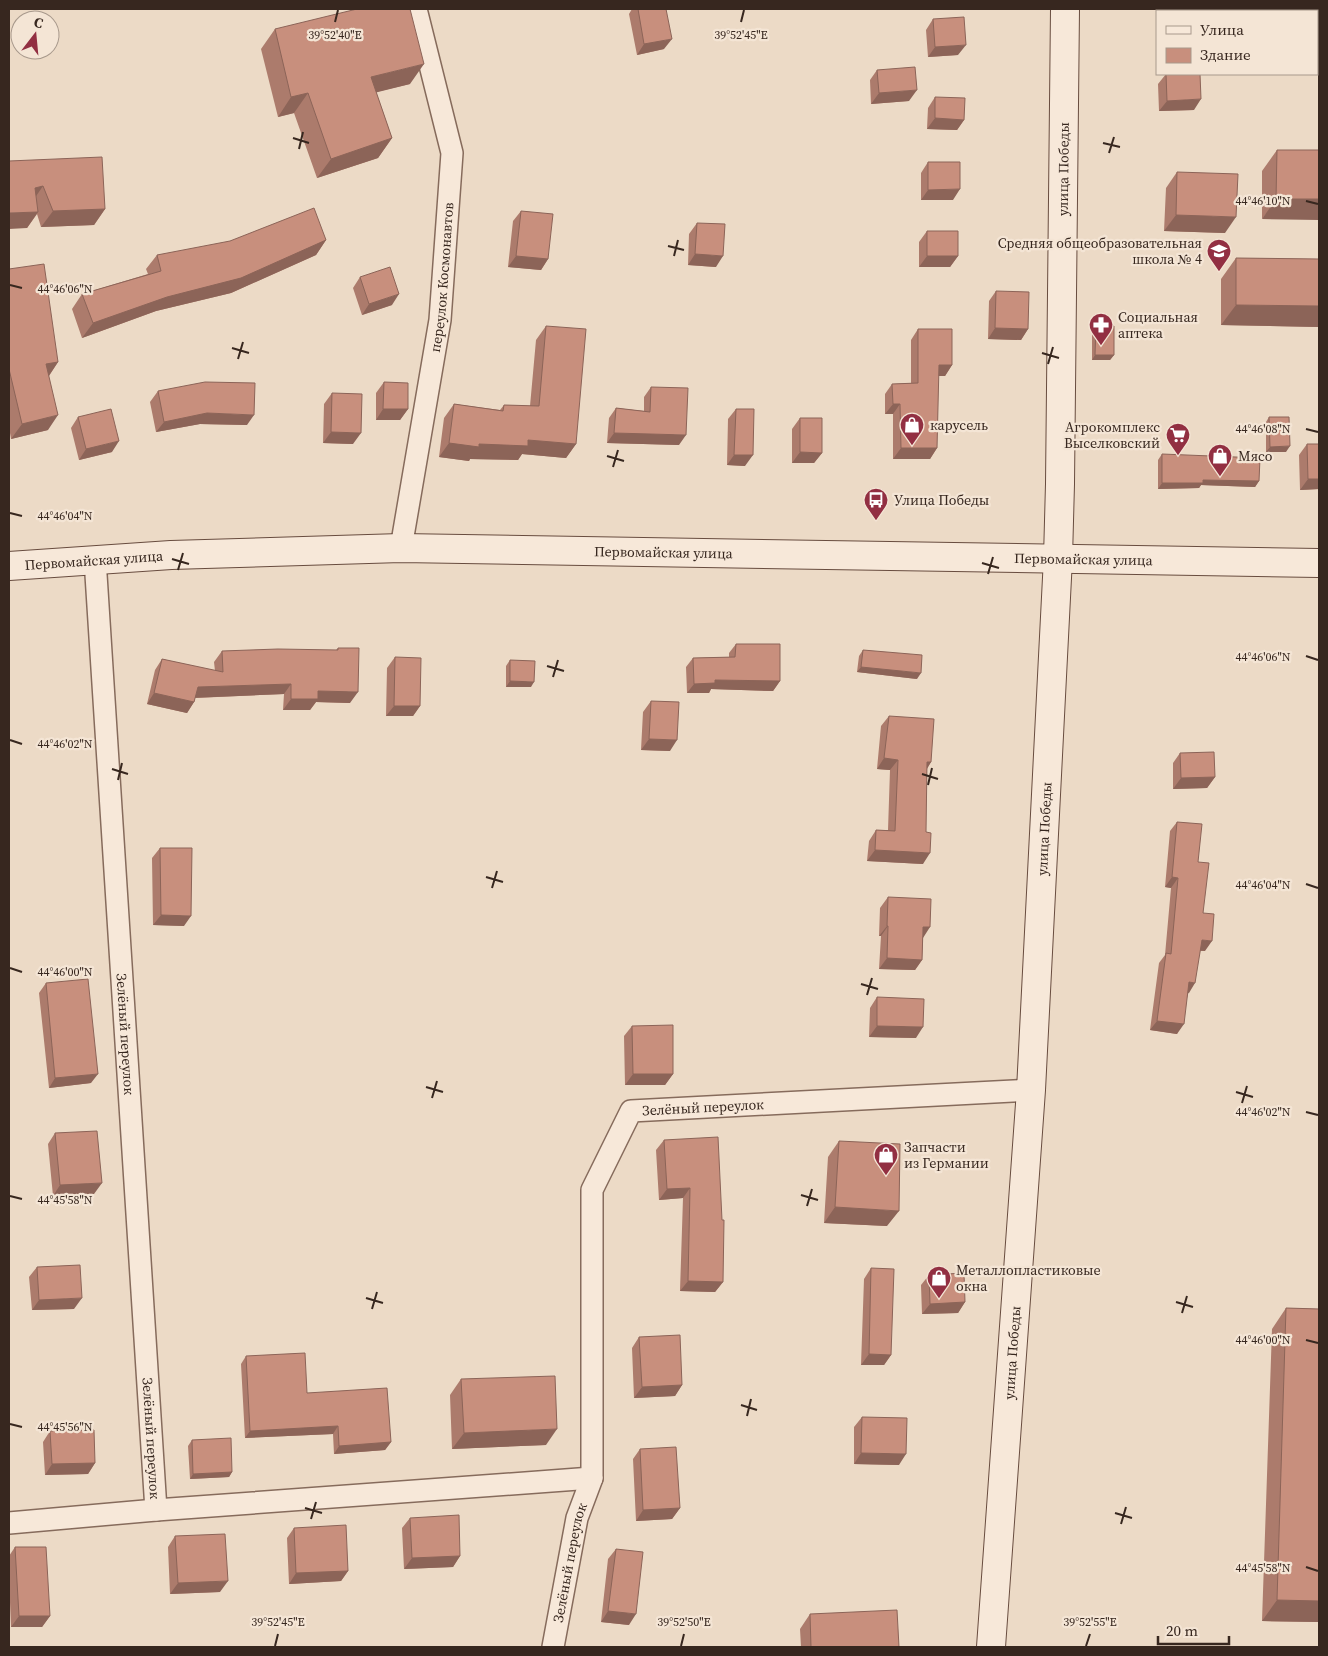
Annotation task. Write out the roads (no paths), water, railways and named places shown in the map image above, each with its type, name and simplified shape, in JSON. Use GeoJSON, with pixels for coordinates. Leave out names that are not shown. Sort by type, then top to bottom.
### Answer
{"type":"FeatureCollection","features":[{"type":"Feature","properties":{"kind":"street","name":"переулок Космонавтов"},"geometry":{"type":"LineString","coordinates":[[401,548],[440,320],[452,153],[416,9]]}},
{"type":"Feature","properties":{"kind":"street","name":"улица Победы"},"geometry":{"type":"LineString","coordinates":[[991,1647],[1031,1090],[1058,558],[1065,9]]}},
{"type":"Feature","properties":{"kind":"street","name":"Первомайская улица"},"geometry":{"type":"LineString","coordinates":[[9,566],[171,555],[401,548],[1319,563]]}},
{"type":"Feature","properties":{"kind":"street","name":"Зелёный переулок"},"geometry":{"type":"LineString","coordinates":[[95,559],[156,1510]]}},
{"type":"Feature","properties":{"kind":"street","name":"Зелёный переулок"},"geometry":{"type":"LineString","coordinates":[[553,1647],[577,1518],[592,1478],[592,1190],[631,1111],[1031,1090]]}},
{"type":"Feature","properties":{"kind":"street","name":"Зелёный переулок"},"geometry":{"type":"LineString","coordinates":[[9,1523],[156,1510],[592,1478]]}},
{"type":"Feature","properties":{"kind":"place","name":"Средняя общеобразовательная школа № 4"},"geometry":{"type":"Point","coordinates":[1219,272]}},
{"type":"Feature","properties":{"kind":"place","name":"Социальная аптека"},"geometry":{"type":"Point","coordinates":[1101,346]}},
{"type":"Feature","properties":{"kind":"place","name":"карусель"},"geometry":{"type":"Point","coordinates":[912,446]}},
{"type":"Feature","properties":{"kind":"place","name":"Агрокомплекс Выселковский"},"geometry":{"type":"Point","coordinates":[1178,456]}},
{"type":"Feature","properties":{"kind":"place","name":"Мясо"},"geometry":{"type":"Point","coordinates":[1220,477]}},
{"type":"Feature","properties":{"kind":"place","name":"Улица Победы"},"geometry":{"type":"Point","coordinates":[876,521]}},
{"type":"Feature","properties":{"kind":"place","name":"Запчасти из Германии"},"geometry":{"type":"Point","coordinates":[886,1176]}},
{"type":"Feature","properties":{"kind":"place","name":"Металлопластиковые окна"},"geometry":{"type":"Point","coordinates":[939,1299]}}]}
